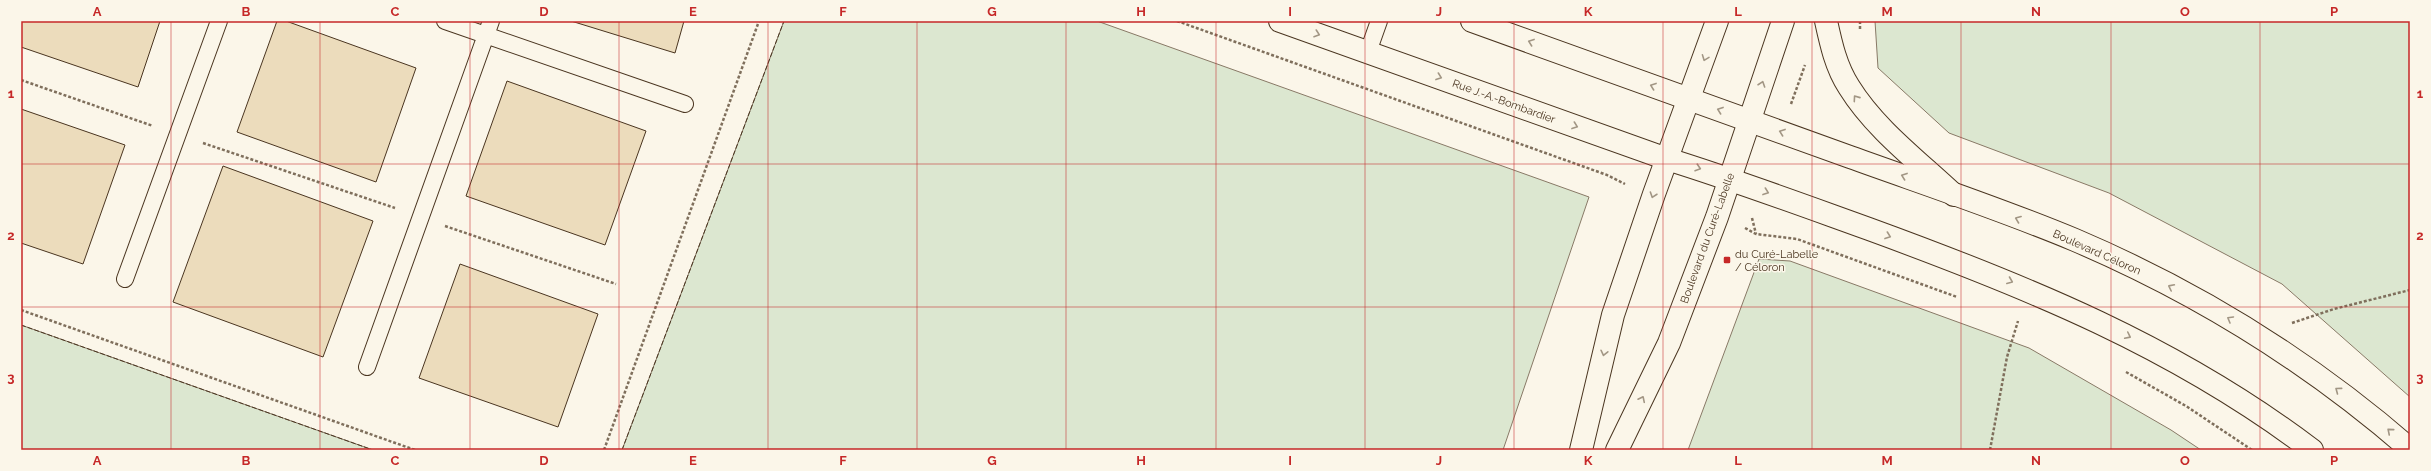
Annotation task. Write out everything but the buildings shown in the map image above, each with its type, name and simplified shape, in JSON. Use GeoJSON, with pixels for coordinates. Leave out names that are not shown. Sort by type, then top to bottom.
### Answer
{"type":"FeatureCollection","features":[{"type":"Feature","properties":{"kind":"street","name":"Rue J.-A.-Bombardier"},"geometry":{"type":"LineString","coordinates":[[1280,21],[1667,159],[1729,178]]}},
{"type":"Feature","properties":{"kind":"street"},"geometry":{"type":"LineString","coordinates":[[1472,21],[1750,121]]}},
{"type":"Feature","properties":{"kind":"street"},"geometry":{"type":"LineString","coordinates":[[1581,450],[1613,315],[1667,159],[1718,21]]}},
{"type":"Feature","properties":{"kind":"street","name":"Boulevard du Curé-Labelle"},"geometry":{"type":"LineString","coordinates":[[1617,450],[1669,343],[1750,121],[1783,21]]}},
{"type":"Feature","properties":{"kind":"street"},"geometry":{"type":"LineString","coordinates":[[1826,21],[1839,68],[1848,87],[1861,105],[1882,128],[1954,195]]}},
{"type":"Feature","properties":{"kind":"street","name":"Boulevard Céloron"},"geometry":{"type":"LineString","coordinates":[[1750,121],[1954,195],[2098,251],[2180,291],[2259,337],[2316,373],[2410,449]]}},
{"type":"Feature","properties":{"kind":"street"},"geometry":{"type":"LineString","coordinates":[[1729,178],[1977,269],[2066,306],[2138,341],[2198,374],[2259,412],[2312,450]]}},
{"type":"Feature","properties":{"kind":"lane"},"geometry":{"type":"LineString","coordinates":[[125,280],[219,21]]}},
{"type":"Feature","properties":{"kind":"lane"},"geometry":{"type":"LineString","coordinates":[[445,21],[488,28],[686,104]]}},
{"type":"Feature","properties":{"kind":"lane"},"geometry":{"type":"LineString","coordinates":[[1368,52],[1379,21]]}},
{"type":"Feature","properties":{"kind":"lane"},"geometry":{"type":"LineString","coordinates":[[367,367],[419,217],[488,28]]}},
{"type":"Feature","properties":{"kind":"path"},"geometry":{"type":"LineString","coordinates":[[604,450],[759,21]]}},
{"type":"Feature","properties":{"kind":"path"},"geometry":{"type":"LineString","coordinates":[[1177,21],[1607,175],[1622,182]]}},
{"type":"Feature","properties":{"kind":"path"},"geometry":{"type":"LineString","coordinates":[[1792,100],[1806,61]]}},
{"type":"Feature","properties":{"kind":"path"},"geometry":{"type":"LineString","coordinates":[[21,80],[616,284]]}},
{"type":"Feature","properties":{"kind":"path"},"geometry":{"type":"LineString","coordinates":[[1756,234],[1797,239],[1958,297]]}},
{"type":"Feature","properties":{"kind":"path"},"geometry":{"type":"LineString","coordinates":[[2259,337],[2334,309],[2410,290]]}},
{"type":"Feature","properties":{"kind":"path"},"geometry":{"type":"LineString","coordinates":[[21,310],[415,450]]}},
{"type":"Feature","properties":{"kind":"path"},"geometry":{"type":"LineString","coordinates":[[2012,318],[2025,324]]}},
{"type":"Feature","properties":{"kind":"path"},"geometry":{"type":"LineString","coordinates":[[1990,450],[2007,356],[2018,320]]}},
{"type":"Feature","properties":{"kind":"path"},"geometry":{"type":"LineString","coordinates":[[2123,371],[2186,406],[2252,450]]}},
{"type":"Feature","properties":{"kind":"green space"},"geometry":{"type":"Polygon","coordinates":[[[784,21],[1097,21],[1589,197],[1503,450],[622,450],[784,21]]]}},
{"type":"Feature","properties":{"kind":"green space"},"geometry":{"type":"Polygon","coordinates":[[[1875,21],[2410,21],[2410,397],[2282,284],[2109,193],[1949,133],[1878,68],[1875,21]]]}},
{"type":"Feature","properties":{"kind":"green space"},"geometry":{"type":"Polygon","coordinates":[[[1759,259],[1790,261],[2029,348],[2171,430],[2201,450],[1688,450],[1759,259]]]}},
{"type":"Feature","properties":{"kind":"green space"},"geometry":{"type":"Polygon","coordinates":[[[21,325],[373,450],[21,450],[21,325]]]}},
{"type":"Feature","properties":{"kind":"fence"},"geometry":{"type":"LineString","coordinates":[[622,450],[784,21]]}},
{"type":"Feature","properties":{"kind":"fence"},"geometry":{"type":"LineString","coordinates":[[21,325],[373,450]]}},
{"type":"Feature","properties":{"kind":"place","name":"du Curé-Labelle / Céloron"},"geometry":{"type":"Point","coordinates":[1727,260]}}]}
